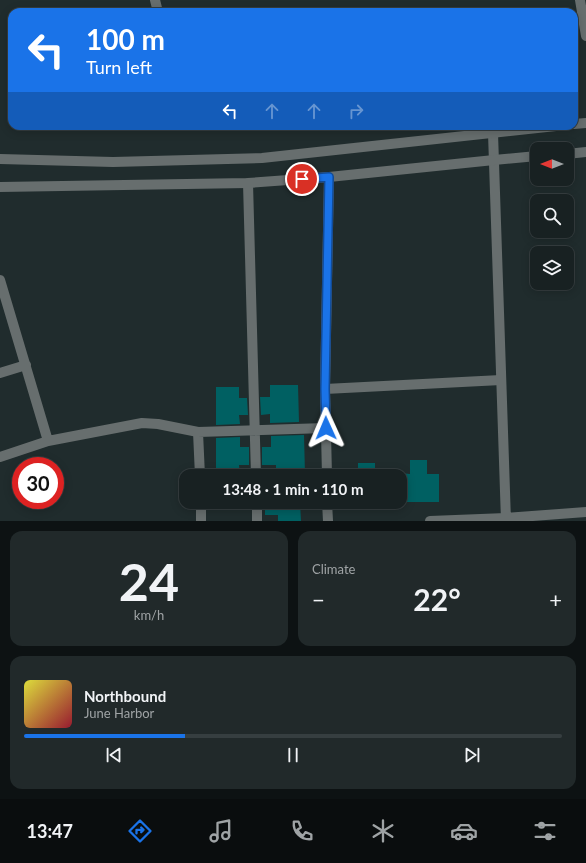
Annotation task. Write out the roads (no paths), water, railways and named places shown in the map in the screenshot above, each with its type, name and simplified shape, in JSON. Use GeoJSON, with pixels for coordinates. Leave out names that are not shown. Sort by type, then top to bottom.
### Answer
{"type":"FeatureCollection","features":[{"type":"Feature","properties":{"kind":"street"},"geometry":{"type":"LineString","coordinates":[[580,0],[586,36]]}},
{"type":"Feature","properties":{"kind":"street"},"geometry":{"type":"LineString","coordinates":[[0,159],[113,162],[262,158],[520,130]]}},
{"type":"Feature","properties":{"kind":"street"},"geometry":{"type":"LineString","coordinates":[[493,133],[506,520]]}},
{"type":"Feature","properties":{"kind":"street"},"geometry":{"type":"LineString","coordinates":[[574,153],[586,152]]}},
{"type":"Feature","properties":{"kind":"street"},"geometry":{"type":"LineString","coordinates":[[0,186],[248,183],[329,177],[530,157]]}},
{"type":"Feature","properties":{"kind":"street"},"geometry":{"type":"LineString","coordinates":[[327,469],[325,389],[329,177]]}},
{"type":"Feature","properties":{"kind":"street"},"geometry":{"type":"LineString","coordinates":[[248,183],[256,469]]}},
{"type":"Feature","properties":{"kind":"street"},"geometry":{"type":"LineString","coordinates":[[1,284],[48,441]]}},
{"type":"Feature","properties":{"kind":"street"},"geometry":{"type":"LineString","coordinates":[[0,373],[26,365]]}},
{"type":"Feature","properties":{"kind":"street"},"geometry":{"type":"LineString","coordinates":[[325,389],[501,380]]}},
{"type":"Feature","properties":{"kind":"street"},"geometry":{"type":"LineString","coordinates":[[0,457],[48,441],[142,424],[158,424],[198,432],[326,428]]}},
{"type":"Feature","properties":{"kind":"street"},"geometry":{"type":"LineString","coordinates":[[198,432],[200,469]]}},
{"type":"Feature","properties":{"kind":"street"},"geometry":{"type":"LineString","coordinates":[[201,509],[201,521]]}},
{"type":"Feature","properties":{"kind":"street"},"geometry":{"type":"LineString","coordinates":[[257,509],[258,521]]}},
{"type":"Feature","properties":{"kind":"street"},"geometry":{"type":"LineString","coordinates":[[327,509],[328,521]]}},
{"type":"Feature","properties":{"kind":"street"},"geometry":{"type":"LineString","coordinates":[[430,521],[506,520],[586,512]]}}]}
